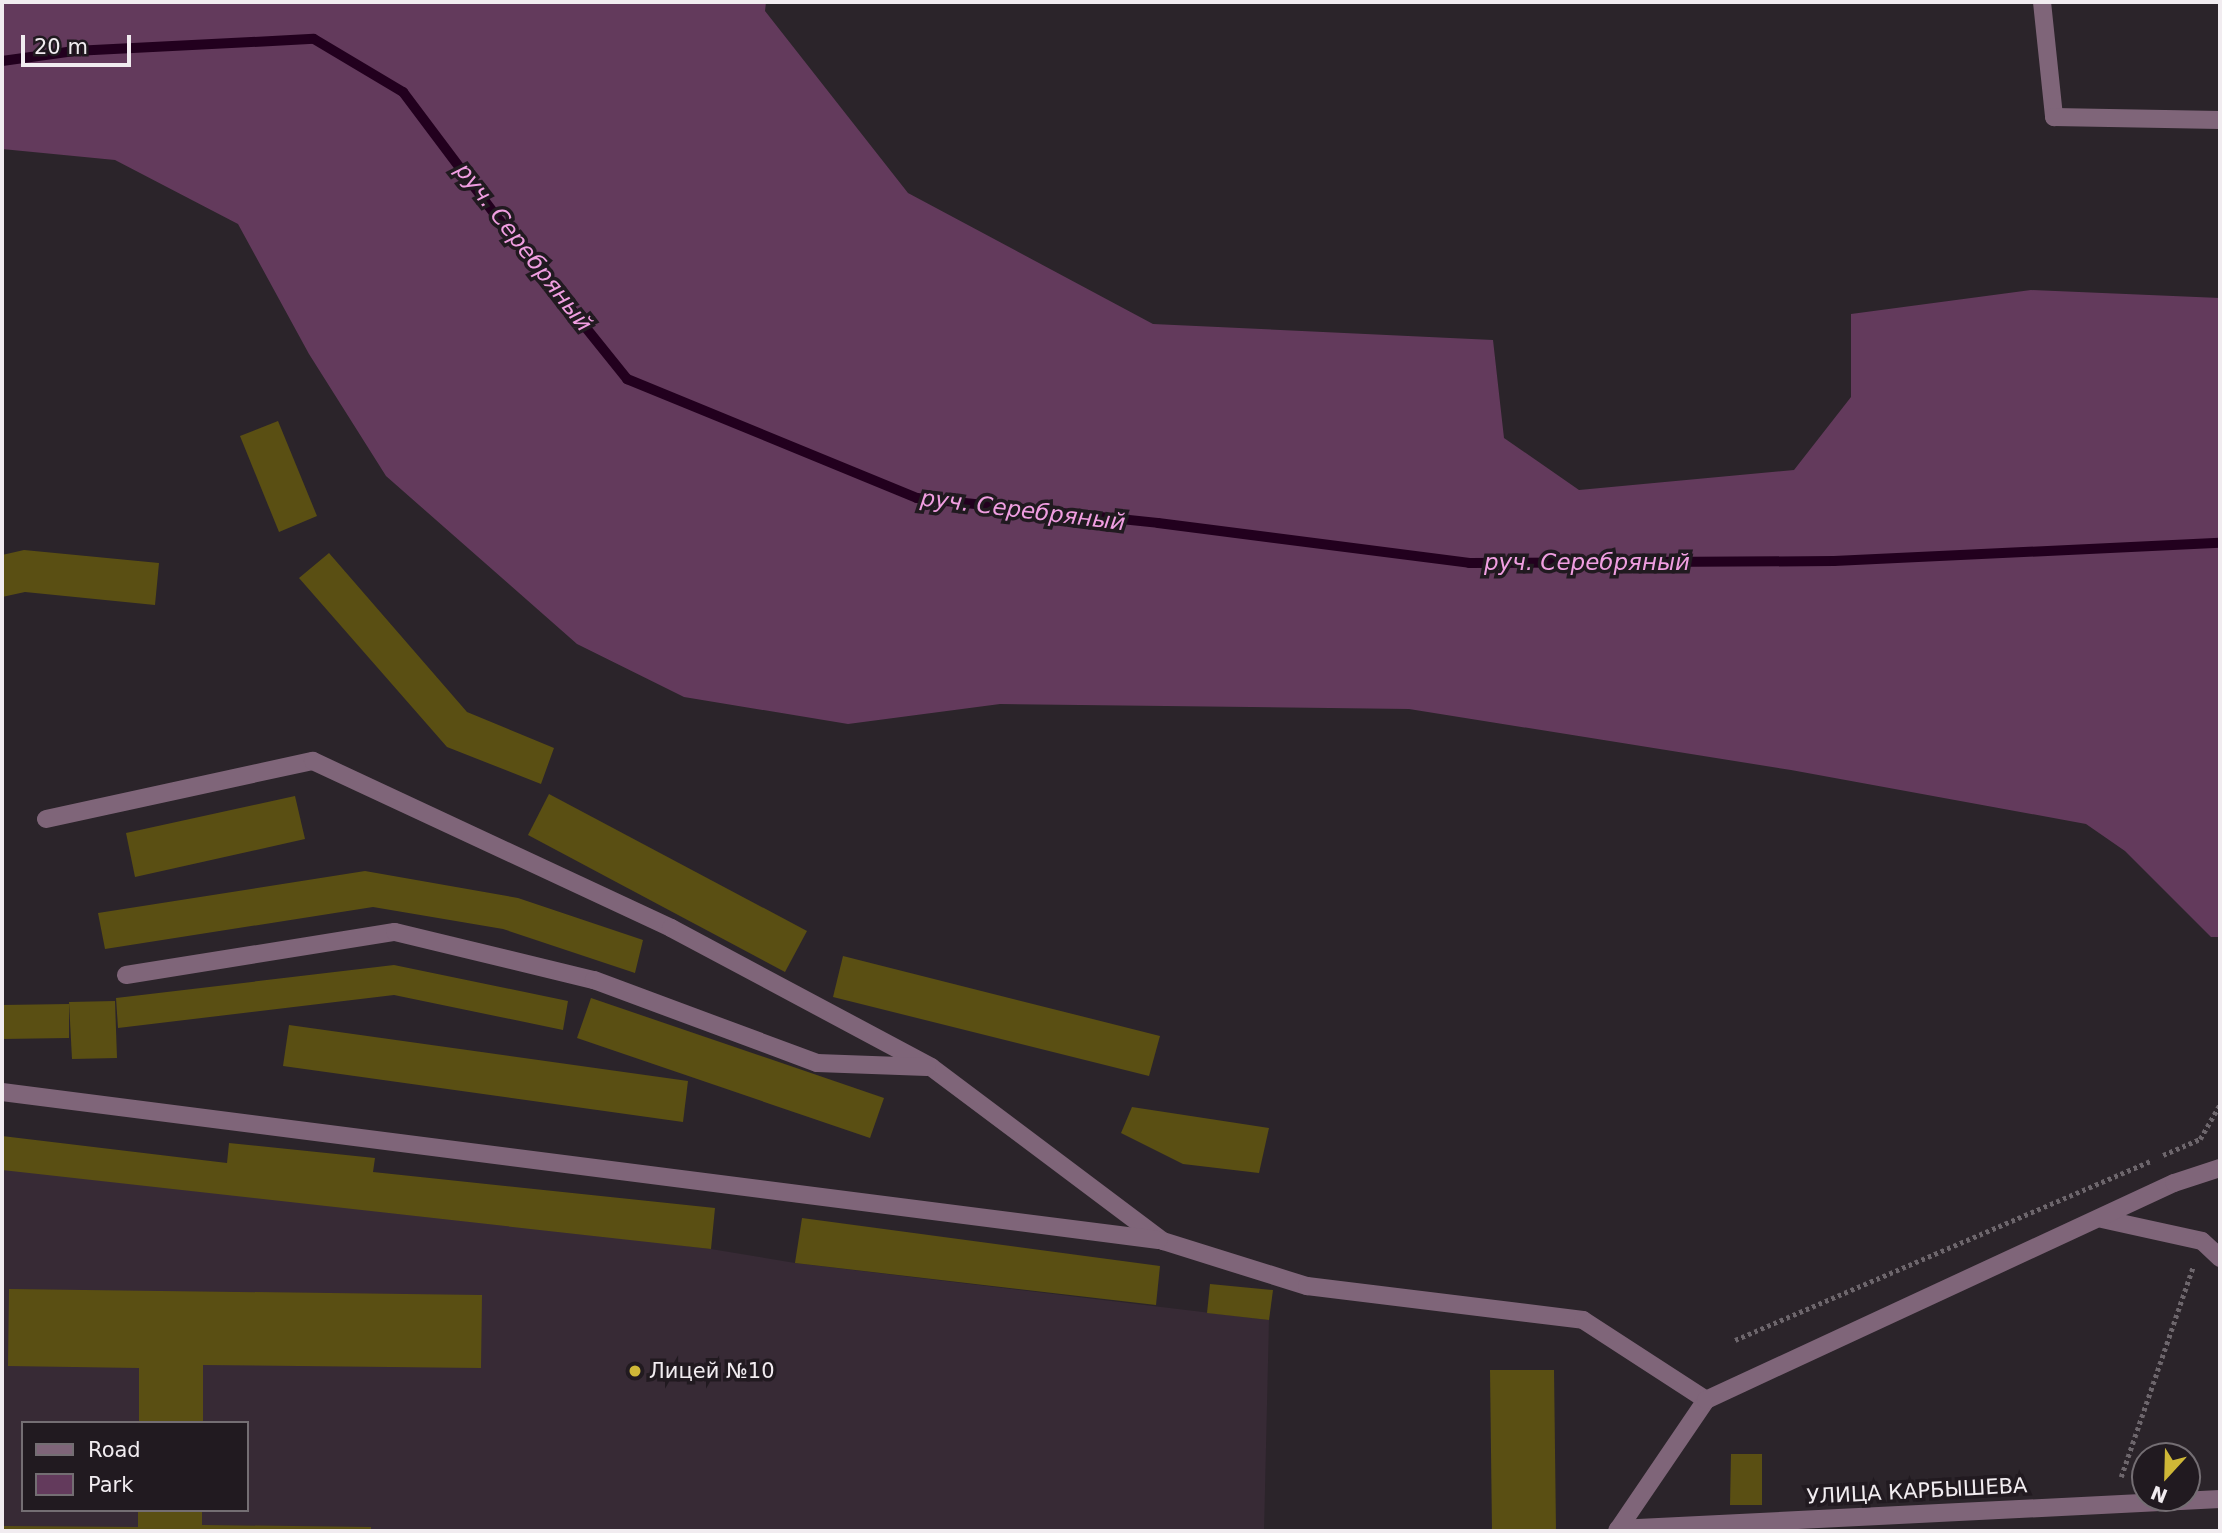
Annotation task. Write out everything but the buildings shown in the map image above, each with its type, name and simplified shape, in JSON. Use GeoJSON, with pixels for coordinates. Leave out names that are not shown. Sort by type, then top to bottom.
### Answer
{"type":"FeatureCollection","features":[{"type":"Feature","properties":{"kind":"street"},"geometry":{"type":"LineString","coordinates":[[2042,2],[2054,117],[2220,120]]}},
{"type":"Feature","properties":{"kind":"street"},"geometry":{"type":"LineString","coordinates":[[46,819],[313,761],[671,928],[931,1067],[1163,1241]]}},
{"type":"Feature","properties":{"kind":"street"},"geometry":{"type":"LineString","coordinates":[[126,975],[395,932],[594,980],[817,1063],[931,1067]]}},
{"type":"Feature","properties":{"kind":"street"},"geometry":{"type":"LineString","coordinates":[[2,1092],[1163,1241],[1307,1286],[1583,1320],[1706,1400]]}},
{"type":"Feature","properties":{"kind":"street"},"geometry":{"type":"LineString","coordinates":[[1618,1530],[1706,1400],[2102,1219],[2174,1183],[2220,1168]]}},
{"type":"Feature","properties":{"kind":"street"},"geometry":{"type":"LineString","coordinates":[[2102,1219],[2202,1241],[2220,1258]]}},
{"type":"Feature","properties":{"kind":"street","name":"УЛИЦА КАРБЫШЕВА"},"geometry":{"type":"LineString","coordinates":[[1618,1530],[2220,1499]]}},
{"type":"Feature","properties":{"kind":"path"},"geometry":{"type":"LineString","coordinates":[[2203,1174],[2200,1139],[2220,1105]]}},
{"type":"Feature","properties":{"kind":"path"},"geometry":{"type":"LineString","coordinates":[[1735,1340],[2200,1139]]}},
{"type":"Feature","properties":{"kind":"path"},"geometry":{"type":"LineString","coordinates":[[2111,1504],[2202,1241]]}},
{"type":"Feature","properties":{"kind":"shaded area","name":"Лицей №10"},"geometry":{"type":"Polygon","coordinates":[[[2,1169],[469,1219],[711,1249],[795,1263],[1269,1320],[1264,1531],[2,1531],[2,1169]]]}},
{"type":"Feature","properties":{"kind":"green space"},"geometry":{"type":"Polygon","coordinates":[[[2,2],[766,2],[765,11],[908,193],[1153,324],[1493,340],[1504,438],[1579,490],[1794,470],[1851,397],[1851,314],[2031,290],[2220,298],[2220,937],[2211,937],[2125,851],[2086,824],[1791,770],[1409,709],[1000,704],[848,724],[684,697],[577,644],[386,476],[309,354],[238,224],[115,160],[2,149],[2,2]]]}},
{"type":"Feature","properties":{"kind":"waterway","name":"руч. Серебряный"},"geometry":{"type":"LineString","coordinates":[[2,61],[74,51],[314,39],[403,92],[500,221],[627,379],[917,498],[1158,523],[1469,563],[1834,561],[2220,543]]}},
{"type":"Feature","properties":{"kind":"place","name":"Лицей №10"},"geometry":{"type":"Point","coordinates":[635,1371]}}]}
